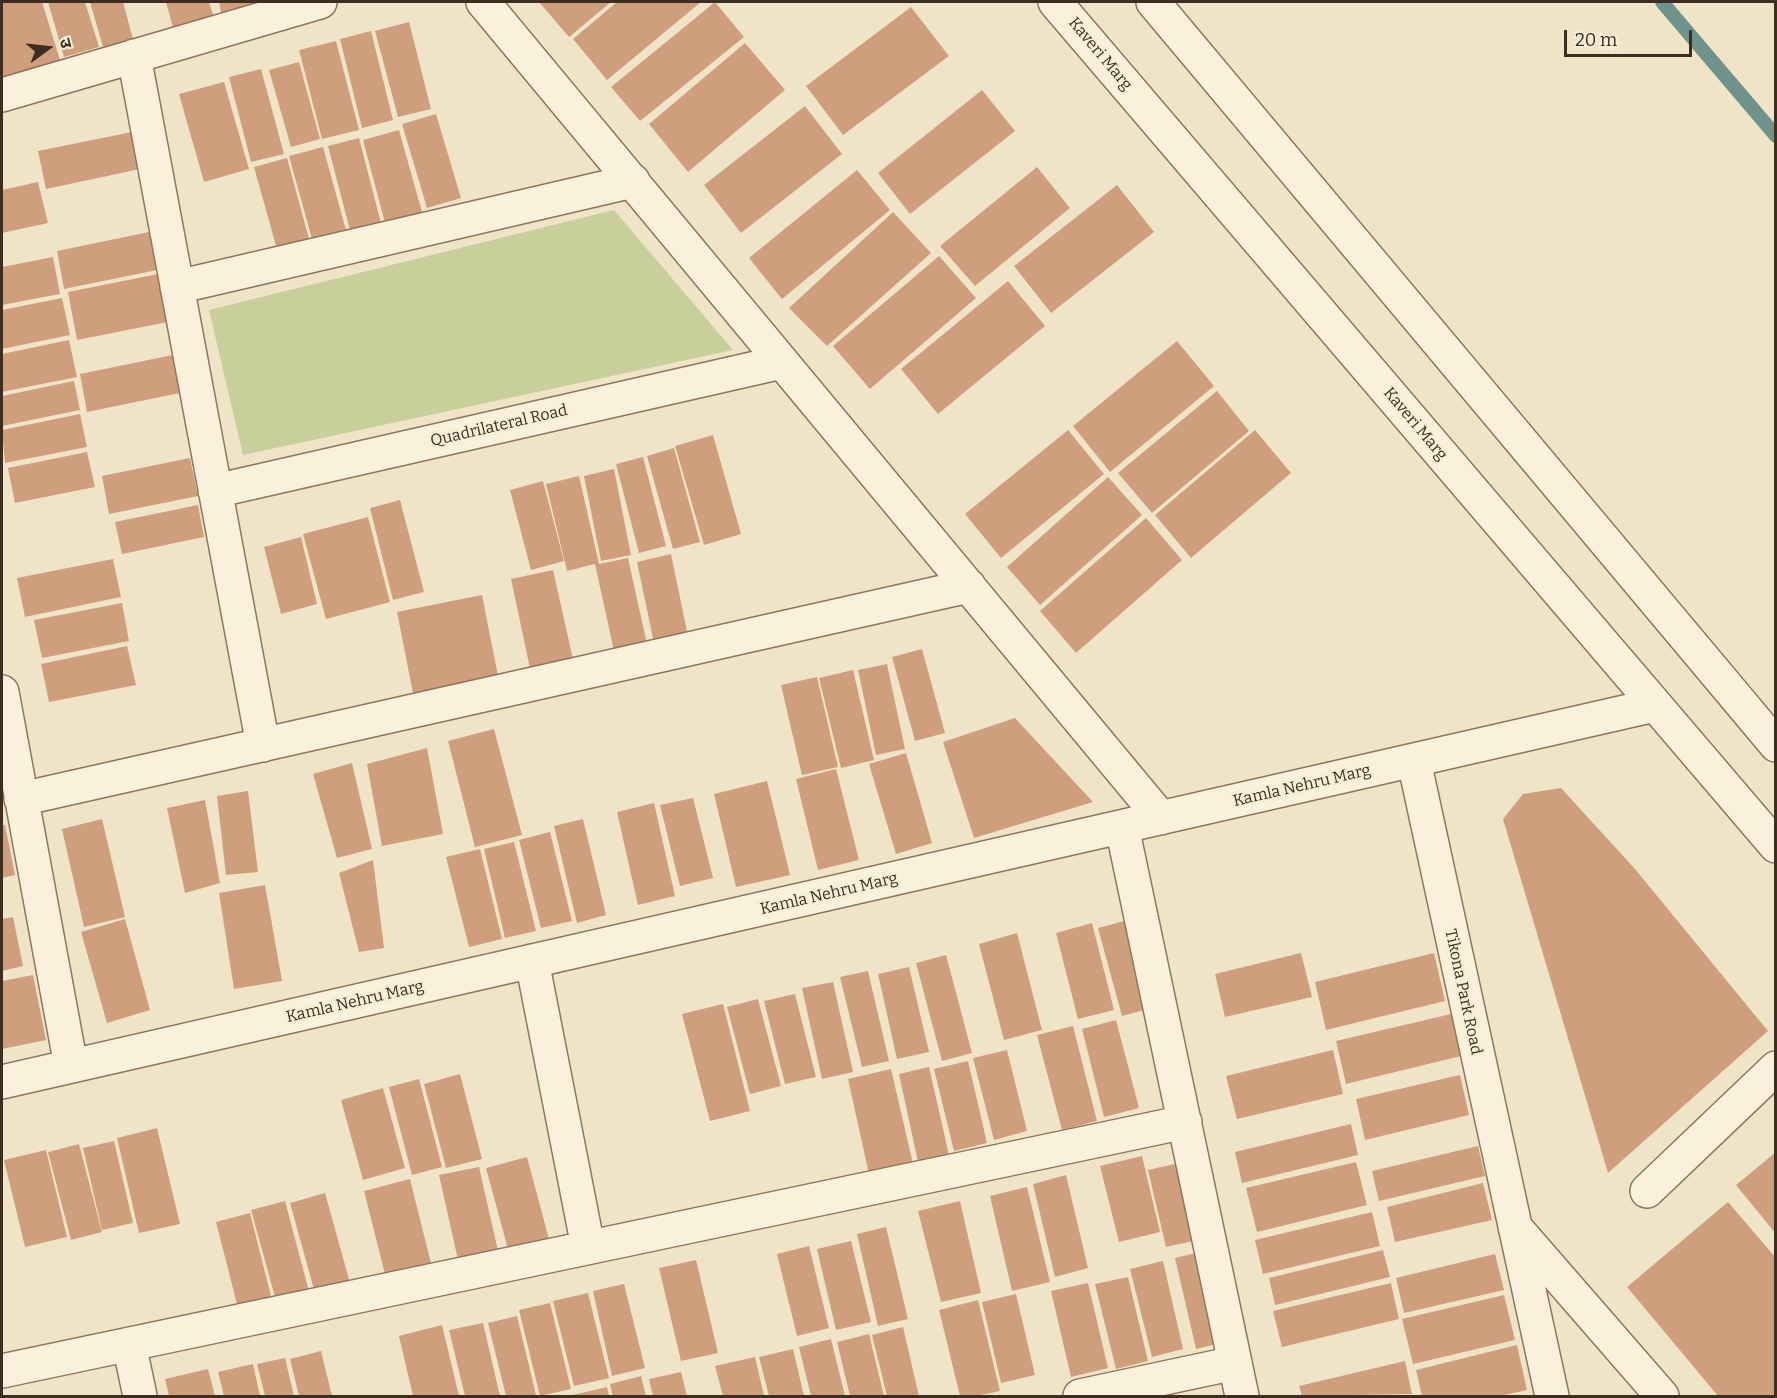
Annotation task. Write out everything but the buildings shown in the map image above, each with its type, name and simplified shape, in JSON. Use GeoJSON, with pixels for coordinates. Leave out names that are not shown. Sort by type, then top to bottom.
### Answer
{"type":"FeatureCollection","features":[{"type":"Feature","properties":{"kind":"street"},"geometry":{"type":"LineString","coordinates":[[2,95],[320,2]]}},
{"type":"Feature","properties":{"kind":"street"},"geometry":{"type":"LineString","coordinates":[[483,2],[1161,818]]}},
{"type":"Feature","properties":{"kind":"street","name":"Kaveri Marg"},"geometry":{"type":"LineString","coordinates":[[1055,2],[1776,846]]}},
{"type":"Feature","properties":{"kind":"street"},"geometry":{"type":"LineString","coordinates":[[1152,2],[1776,745]]}},
{"type":"Feature","properties":{"kind":"street"},"geometry":{"type":"LineString","coordinates":[[134,56],[262,745]]}},
{"type":"Feature","properties":{"kind":"street"},"geometry":{"type":"LineString","coordinates":[[177,287],[633,181]]}},
{"type":"Feature","properties":{"kind":"street","name":"Quadrilateral Road"},"geometry":{"type":"LineString","coordinates":[[215,490],[782,362]]}},
{"type":"Feature","properties":{"kind":"street"},"geometry":{"type":"LineString","coordinates":[[21,799],[969,586]]}},
{"type":"Feature","properties":{"kind":"street"},"geometry":{"type":"LineString","coordinates":[[2,692],[71,1066]]}},
{"type":"Feature","properties":{"kind":"street","name":"Kamla Nehru Marg"},"geometry":{"type":"LineString","coordinates":[[2,1082],[1655,705]]}},
{"type":"Feature","properties":{"kind":"street","name":"Tikona Park Road"},"geometry":{"type":"LineString","coordinates":[[1414,760],[1512,1223],[1552,1396]]}},
{"type":"Feature","properties":{"kind":"street"},"geometry":{"type":"LineString","coordinates":[[1122,827],[1242,1396]]}},
{"type":"Feature","properties":{"kind":"street"},"geometry":{"type":"LineString","coordinates":[[532,961],[588,1247]]}},
{"type":"Feature","properties":{"kind":"street"},"geometry":{"type":"LineString","coordinates":[[1647,1191],[1776,1068]]}},
{"type":"Feature","properties":{"kind":"street"},"geometry":{"type":"LineString","coordinates":[[2,1371],[1185,1122]]}},
{"type":"Feature","properties":{"kind":"street","name":"Tikona Park Road"},"geometry":{"type":"LineString","coordinates":[[1512,1223],[1662,1396]]}},
{"type":"Feature","properties":{"kind":"street"},"geometry":{"type":"LineString","coordinates":[[129,1344],[140,1396]]}},
{"type":"Feature","properties":{"kind":"street"},"geometry":{"type":"LineString","coordinates":[[1080,1396],[1235,1363]]}},
{"type":"Feature","properties":{"kind":"green space"},"geometry":{"type":"Polygon","coordinates":[[[614,210],[733,350],[243,455],[209,310],[614,210]]]}},
{"type":"Feature","properties":{"kind":"waterway"},"geometry":{"type":"LineString","coordinates":[[1662,2],[1776,136]]}}]}
